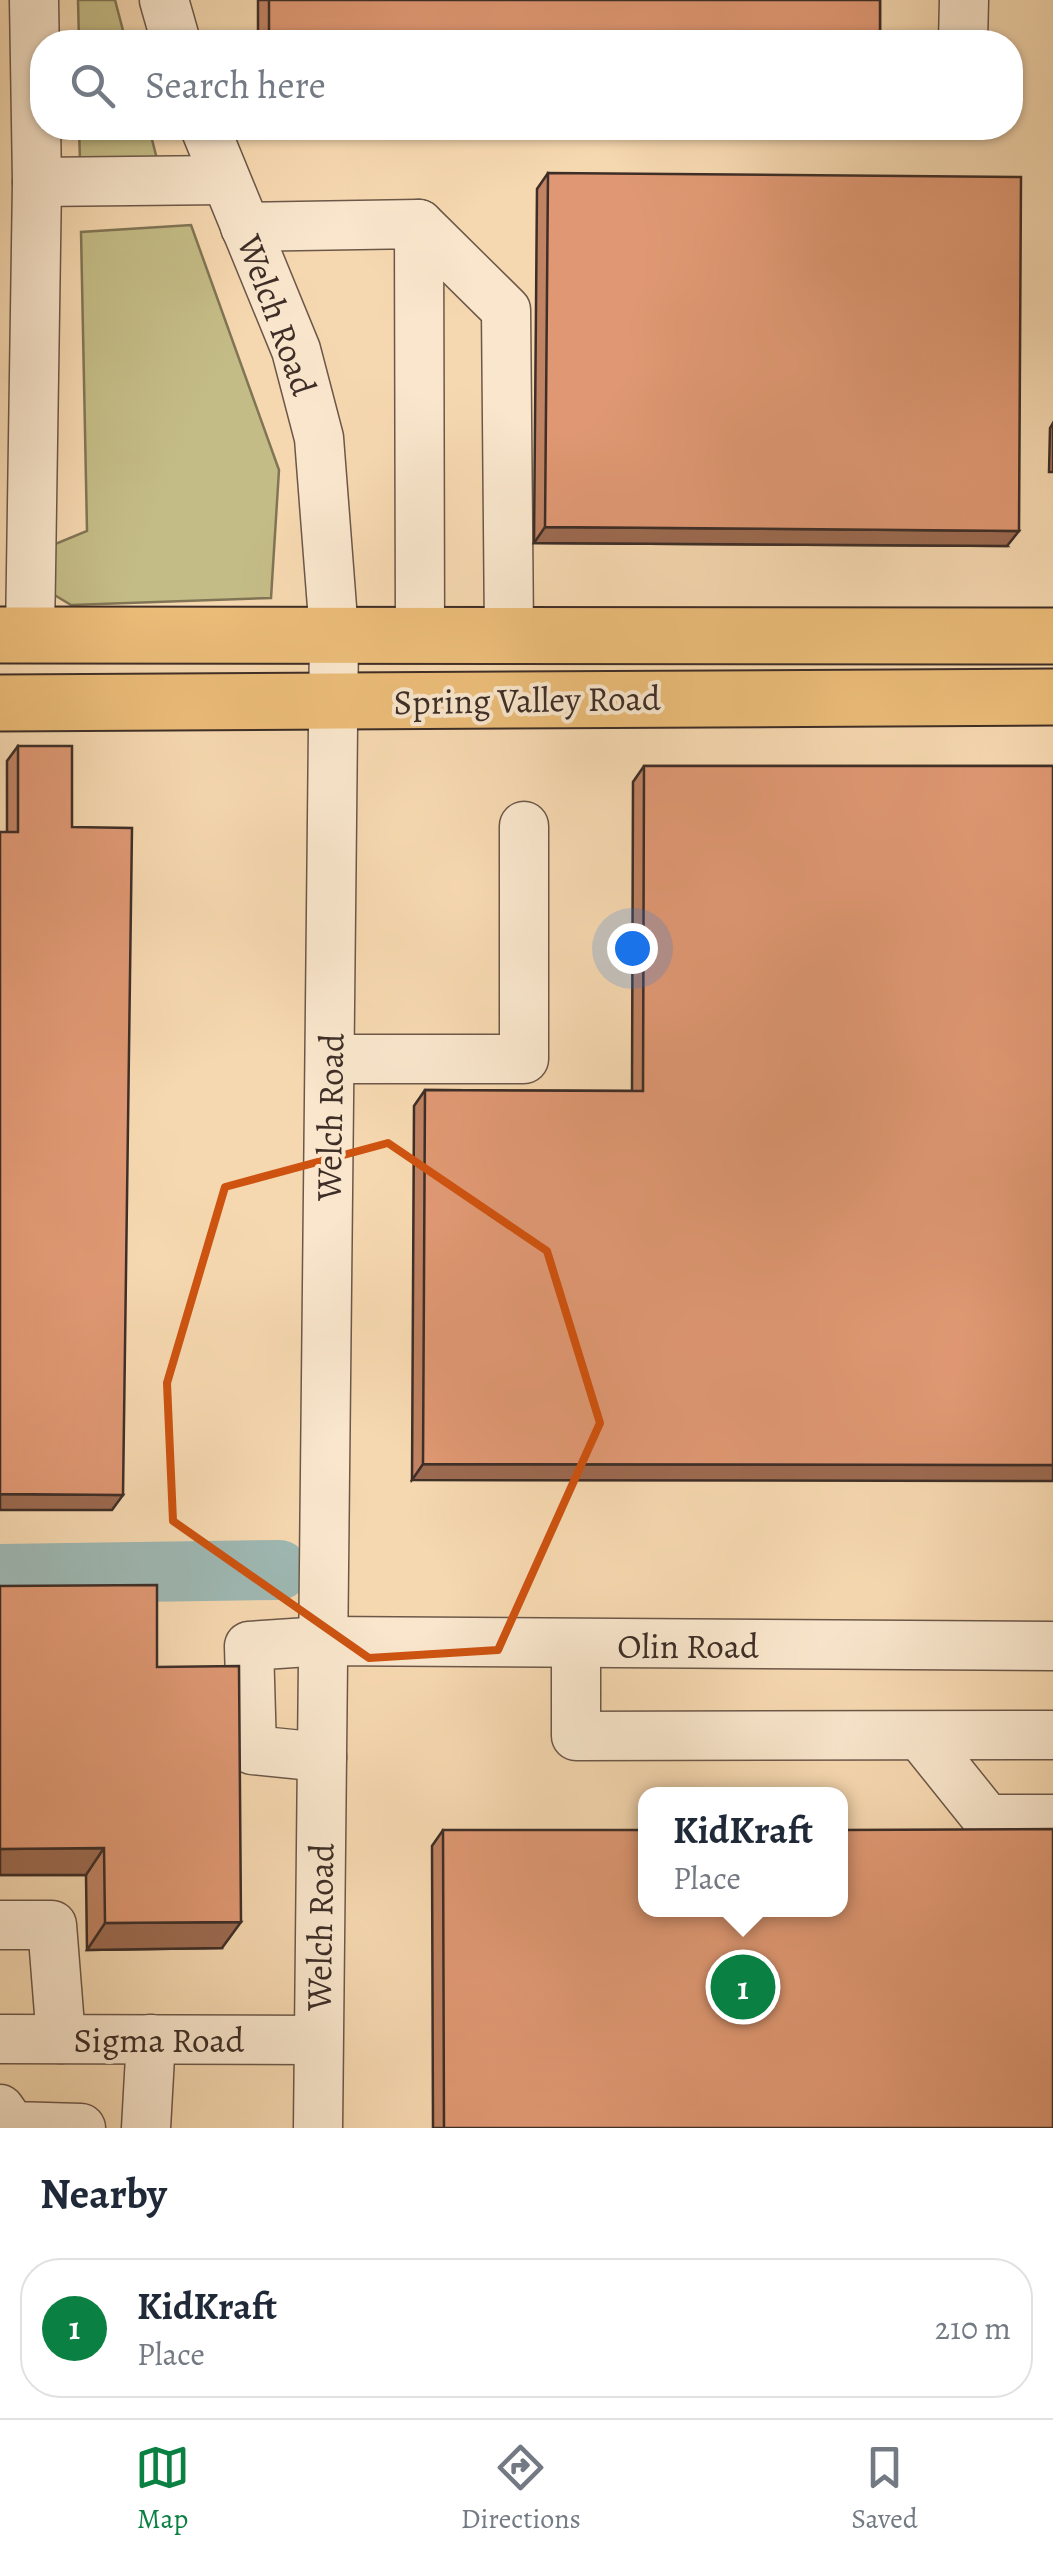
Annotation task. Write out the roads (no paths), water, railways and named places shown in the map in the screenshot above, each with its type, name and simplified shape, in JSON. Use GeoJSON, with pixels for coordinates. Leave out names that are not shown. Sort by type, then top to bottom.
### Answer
{"type":"FeatureCollection","features":[{"type":"Feature","properties":{"kind":"main road","name":"Spring Valley Road"},"geometry":{"type":"LineString","coordinates":[[15,635],[1053,636]]}},
{"type":"Feature","properties":{"kind":"main road","name":"Spring Valley Road"},"geometry":{"type":"LineString","coordinates":[[0,704],[1053,697]]}},
{"type":"Feature","properties":{"kind":"street"},"geometry":{"type":"LineString","coordinates":[[34,0],[34,30]]}},
{"type":"Feature","properties":{"kind":"street"},"geometry":{"type":"LineString","coordinates":[[164,0],[173,30]]}},
{"type":"Feature","properties":{"kind":"street"},"geometry":{"type":"LineString","coordinates":[[963,30],[964,0]]}},
{"type":"Feature","properties":{"kind":"street"},"geometry":{"type":"LineString","coordinates":[[15,635],[16,526],[36,140]]}},
{"type":"Feature","properties":{"kind":"street","name":"Welch Road"},"geometry":{"type":"LineString","coordinates":[[209,140],[296,350],[319,438],[334,633],[318,2128]]}},
{"type":"Feature","properties":{"kind":"street"},"geometry":{"type":"LineString","coordinates":[[37,182],[223,180]]}},
{"type":"Feature","properties":{"kind":"street"},"geometry":{"type":"LineString","coordinates":[[419,224],[420,633]]}},
{"type":"Feature","properties":{"kind":"street"},"geometry":{"type":"LineString","coordinates":[[245,227],[419,224],[506,310],[509,633]]}},
{"type":"Feature","properties":{"kind":"street"},"geometry":{"type":"LineString","coordinates":[[330,1059],[524,1059],[524,826]]}},
{"type":"Feature","properties":{"kind":"street","name":"Olin Road"},"geometry":{"type":"LineString","coordinates":[[322,1757],[252,1750],[249,1646],[323,1641],[1053,1646]]}},
{"type":"Feature","properties":{"kind":"street"},"geometry":{"type":"LineString","coordinates":[[576,1645],[576,1736],[1053,1735]]}},
{"type":"Feature","properties":{"kind":"street"},"geometry":{"type":"LineString","coordinates":[[922,1738],[988,1819],[1053,1819]]}},
{"type":"Feature","properties":{"kind":"street"},"geometry":{"type":"LineString","coordinates":[[0,1925],[52,1925],[61,2039]]}},
{"type":"Feature","properties":{"kind":"street","name":"Sigma Road"},"geometry":{"type":"LineString","coordinates":[[0,2039],[318,2040]]}},
{"type":"Feature","properties":{"kind":"street"},"geometry":{"type":"LineString","coordinates":[[146,2128],[150,2039]]}},
{"type":"Feature","properties":{"kind":"street"},"geometry":{"type":"LineString","coordinates":[[0,2109],[12,2126],[82,2128]]}},
{"type":"Feature","properties":{"kind":"waterway"},"geometry":{"type":"LineString","coordinates":[[0,1574],[279,1570]]}},
{"type":"Feature","properties":{"kind":"place","name":"KidKraft"},"geometry":{"type":"Point","coordinates":[743,1987]}}]}
